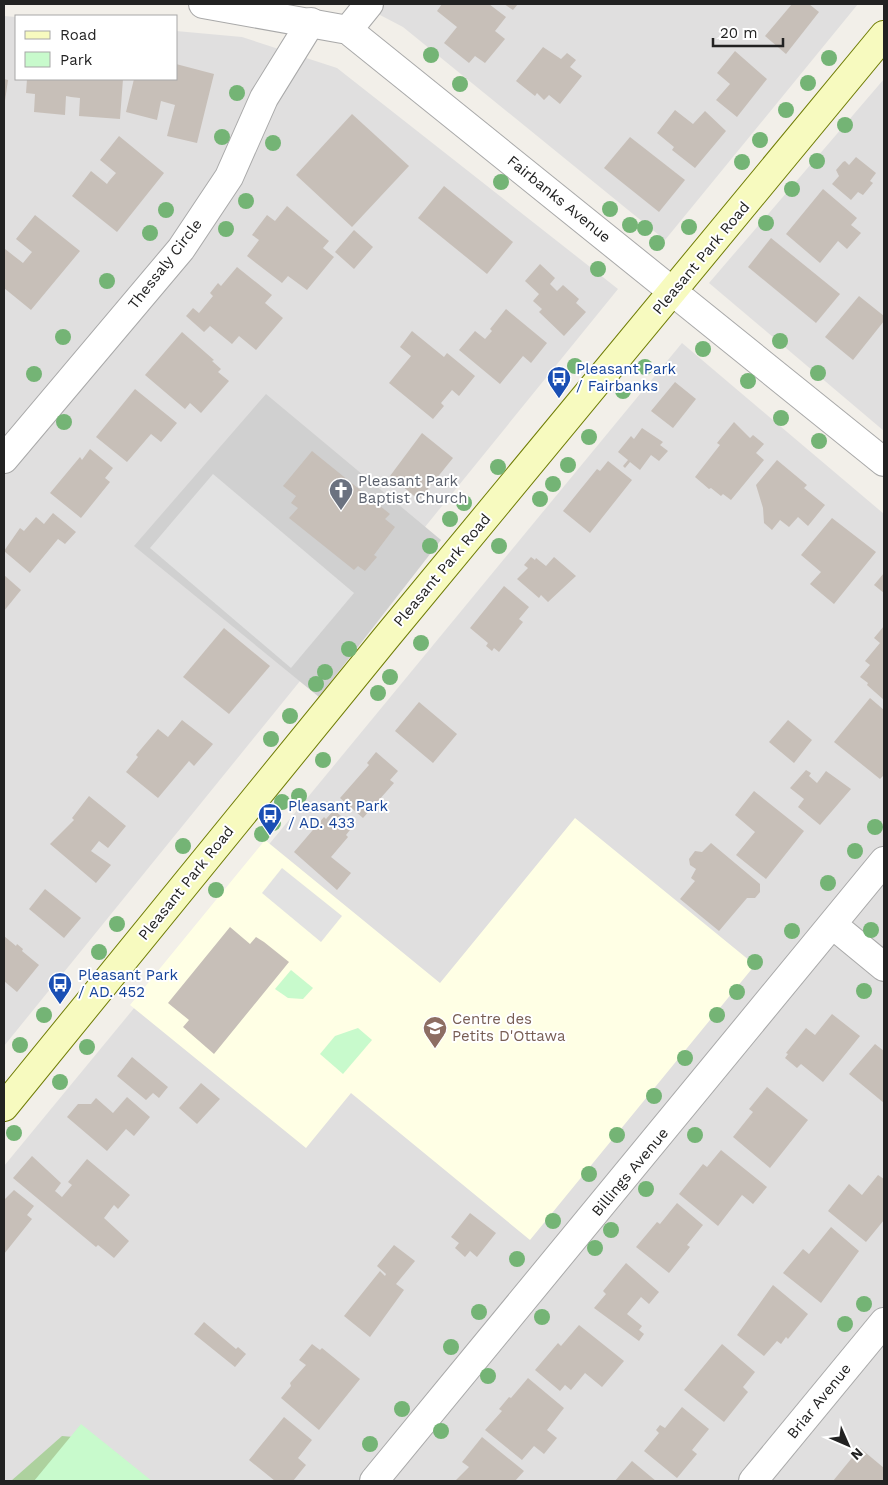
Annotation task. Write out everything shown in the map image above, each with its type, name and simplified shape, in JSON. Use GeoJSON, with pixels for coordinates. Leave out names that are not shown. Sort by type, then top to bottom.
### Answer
{"type":"FeatureCollection","features":[{"type":"Feature","properties":{"kind":"street","name":"Fairbanks Avenue"},"geometry":{"type":"LineString","coordinates":[[203,4],[348,30],[884,462]]}},
{"type":"Feature","properties":{"kind":"street"},"geometry":{"type":"LineString","coordinates":[[348,30],[369,4]]}},
{"type":"Feature","properties":{"kind":"street","name":"Thessaly Circle"},"geometry":{"type":"LineString","coordinates":[[4,459],[181,249],[229,177],[264,98],[311,22]]}},
{"type":"Feature","properties":{"kind":"street","name":"Pleasant Park Road"},"geometry":{"type":"LineString","coordinates":[[4,1107],[385,638],[884,35]]}},
{"type":"Feature","properties":{"kind":"street","name":"Billings Avenue"},"geometry":{"type":"LineString","coordinates":[[374,1481],[884,861]]}},
{"type":"Feature","properties":{"kind":"street"},"geometry":{"type":"LineString","coordinates":[[833,925],[884,967]]}},
{"type":"Feature","properties":{"kind":"street","name":"Briar Avenue"},"geometry":{"type":"LineString","coordinates":[[753,1481],[884,1322]]}},
{"type":"Feature","properties":{"kind":"shaded area"},"geometry":{"type":"Polygon","coordinates":[[[359,4],[858,4],[665,240],[403,27],[359,4]]]}},
{"type":"Feature","properties":{"kind":"shaded area"},"geometry":{"type":"Polygon","coordinates":[[[4,16],[15,17],[15,80],[178,80],[178,31],[242,37],[337,68],[618,289],[4,1046],[4,16]]]}},
{"type":"Feature","properties":{"kind":"shaded area"},"geometry":{"type":"Polygon","coordinates":[[[884,79],[884,431],[709,283],[884,79]]]}},
{"type":"Feature","properties":{"kind":"shaded area"},"geometry":{"type":"Polygon","coordinates":[[[682,343],[884,514],[884,1481],[4,1481],[4,1166],[682,343]]]}},
{"type":"Feature","properties":{"kind":"shaded area"},"geometry":{"type":"Polygon","coordinates":[[[266,394],[441,540],[319,697],[134,546],[266,394]]]}},
{"type":"Feature","properties":{"kind":"shaded area"},"geometry":{"type":"Polygon","coordinates":[[[213,474],[354,593],[291,668],[150,548],[213,474]]]}},
{"type":"Feature","properties":{"kind":"shaded area","name":"Centre des Petits D'Ottawa"},"geometry":{"type":"Polygon","coordinates":[[[575,818],[755,965],[530,1240],[351,1093],[306,1148],[130,1005],[265,840],[440,983],[575,818]]]}},
{"type":"Feature","properties":{"kind":"shaded area"},"geometry":{"type":"Polygon","coordinates":[[[282,868],[342,916],[321,942],[262,893],[282,868]]]}},
{"type":"Feature","properties":{"kind":"green space"},"geometry":{"type":"Polygon","coordinates":[[[291,970],[313,988],[303,999],[288,998],[275,989],[291,970]]]}},
{"type":"Feature","properties":{"kind":"green space"},"geometry":{"type":"Polygon","coordinates":[[[358,1028],[372,1040],[343,1074],[320,1054],[335,1036],[358,1028]]]}},
{"type":"Feature","properties":{"kind":"green space"},"geometry":{"type":"Polygon","coordinates":[[[81,1424],[152,1481],[34,1481],[81,1424]]]}},
{"type":"Feature","properties":{"kind":"green space"},"geometry":{"type":"Polygon","coordinates":[[[62,1436],[85,1438],[62,1481],[11,1481],[62,1436]]]}},
{"type":"Feature","properties":{"kind":"building"},"geometry":{"type":"Polygon","coordinates":[[[442,4],[489,4],[506,17],[495,31],[505,39],[485,63],[475,56],[469,63],[444,43],[457,27],[437,11],[442,4]]]}},
{"type":"Feature","properties":{"kind":"building"},"geometry":{"type":"Polygon","coordinates":[[[504,4],[518,4],[513,10],[504,4]]]}},
{"type":"Feature","properties":{"kind":"building"},"geometry":{"type":"Polygon","coordinates":[[[792,4],[809,4],[819,12],[786,54],[765,36],[792,4]]]}},
{"type":"Feature","properties":{"kind":"building"},"geometry":{"type":"Polygon","coordinates":[[[543,47],[561,59],[567,53],[576,60],[570,67],[582,76],[560,104],[549,95],[544,100],[537,93],[535,96],[516,81],[543,47]]]}},
{"type":"Feature","properties":{"kind":"building"},"geometry":{"type":"Polygon","coordinates":[[[735,51],[767,79],[737,117],[716,100],[730,84],[717,73],[735,51]]]}},
{"type":"Feature","properties":{"kind":"building"},"geometry":{"type":"Polygon","coordinates":[[[178,65],[214,74],[197,143],[167,136],[175,105],[161,101],[157,120],[126,112],[134,80],[178,80],[178,65]]]}},
{"type":"Feature","properties":{"kind":"building"},"geometry":{"type":"Polygon","coordinates":[[[4,79],[8,80],[5,101],[4,101],[4,79]]]}},
{"type":"Feature","properties":{"kind":"building"},"geometry":{"type":"Polygon","coordinates":[[[27,80],[123,80],[120,119],[79,116],[80,98],[66,96],[65,115],[34,112],[35,94],[26,93],[27,80]]]}},
{"type":"Feature","properties":{"kind":"building"},"geometry":{"type":"Polygon","coordinates":[[[675,110],[693,124],[705,111],[726,131],[695,168],[672,150],[674,147],[657,133],[675,110]]]}},
{"type":"Feature","properties":{"kind":"building"},"geometry":{"type":"Polygon","coordinates":[[[352,114],[409,166],[352,227],[296,175],[352,114]]]}},
{"type":"Feature","properties":{"kind":"building"},"geometry":{"type":"Polygon","coordinates":[[[119,136],[164,173],[117,232],[72,196],[91,171],[107,184],[116,173],[100,160],[119,136]]]}},
{"type":"Feature","properties":{"kind":"building"},"geometry":{"type":"Polygon","coordinates":[[[630,137],[685,180],[659,212],[604,168],[630,137]]]}},
{"type":"Feature","properties":{"kind":"building"},"geometry":{"type":"Polygon","coordinates":[[[856,157],[876,173],[870,181],[873,183],[863,195],[858,192],[851,200],[832,184],[839,176],[836,170],[843,162],[845,161],[849,165],[856,157]]]}},
{"type":"Feature","properties":{"kind":"building"},"geometry":{"type":"Polygon","coordinates":[[[444,186],[513,242],[487,274],[418,218],[444,186]]]}},
{"type":"Feature","properties":{"kind":"building"},"geometry":{"type":"Polygon","coordinates":[[[823,189],[857,218],[851,225],[861,233],[847,249],[838,241],[820,263],[786,234],[823,189]]]}},
{"type":"Feature","properties":{"kind":"building"},"geometry":{"type":"Polygon","coordinates":[[[287,206],[329,241],[323,248],[334,257],[307,290],[288,276],[282,283],[247,256],[259,240],[252,235],[267,215],[275,221],[287,206]]]}},
{"type":"Feature","properties":{"kind":"building"},"geometry":{"type":"Polygon","coordinates":[[[35,215],[80,251],[31,310],[4,288],[4,250],[23,263],[32,252],[16,239],[35,215]]]}},
{"type":"Feature","properties":{"kind":"building"},"geometry":{"type":"Polygon","coordinates":[[[354,230],[373,247],[354,269],[335,252],[354,230]]]}},
{"type":"Feature","properties":{"kind":"building"},"geometry":{"type":"Polygon","coordinates":[[[771,238],[840,294],[816,323],[748,267],[771,238]]]}},
{"type":"Feature","properties":{"kind":"building"},"geometry":{"type":"Polygon","coordinates":[[[540,264],[555,278],[550,284],[557,291],[563,285],[579,299],[576,303],[586,312],[564,336],[539,312],[542,309],[533,301],[539,294],[525,281],[540,264]]]}},
{"type":"Feature","properties":{"kind":"building"},"geometry":{"type":"Polygon","coordinates":[[[237,267],[272,295],[265,303],[283,318],[256,350],[239,336],[232,344],[210,326],[204,332],[186,316],[193,308],[199,313],[213,296],[210,293],[218,283],[221,286],[237,267]]]}},
{"type":"Feature","properties":{"kind":"building"},"geometry":{"type":"Polygon","coordinates":[[[859,296],[884,316],[884,321],[853,360],[825,337],[859,296]]]}},
{"type":"Feature","properties":{"kind":"building"},"geometry":{"type":"Polygon","coordinates":[[[506,309],[547,343],[531,363],[523,356],[500,384],[459,350],[475,331],[485,339],[492,331],[490,329],[506,309]]]}},
{"type":"Feature","properties":{"kind":"building"},"geometry":{"type":"Polygon","coordinates":[[[412,331],[444,357],[447,353],[475,376],[459,396],[452,390],[441,403],[444,406],[433,419],[389,383],[411,356],[400,347],[412,331]]]}},
{"type":"Feature","properties":{"kind":"building"},"geometry":{"type":"Polygon","coordinates":[[[182,332],[214,360],[212,361],[221,369],[218,372],[229,381],[201,413],[190,403],[185,409],[145,375],[182,332]]]}},
{"type":"Feature","properties":{"kind":"building"},"geometry":{"type":"Polygon","coordinates":[[[675,382],[696,399],[673,428],[651,411],[675,382]]]}},
{"type":"Feature","properties":{"kind":"building"},"geometry":{"type":"Polygon","coordinates":[[[135,389],[177,423],[161,442],[151,434],[127,462],[96,437],[135,389]]]}},
{"type":"Feature","properties":{"kind":"building"},"geometry":{"type":"Polygon","coordinates":[[[734,422],[750,438],[753,435],[764,444],[756,453],[764,460],[731,500],[723,494],[721,496],[711,488],[709,489],[695,477],[720,445],[717,443],[734,422]]]}},
{"type":"Feature","properties":{"kind":"building"},"geometry":{"type":"Polygon","coordinates":[[[642,428],[663,442],[660,445],[668,451],[659,461],[651,455],[640,470],[630,462],[625,468],[623,466],[628,460],[618,452],[631,436],[634,439],[642,428]]]}},
{"type":"Feature","properties":{"kind":"building"},"geometry":{"type":"Polygon","coordinates":[[[422,433],[453,458],[419,500],[390,476],[422,433]]]}},
{"type":"Feature","properties":{"kind":"building"},"geometry":{"type":"Polygon","coordinates":[[[90,449],[113,468],[105,478],[110,482],[81,518],[50,493],[80,457],[82,460],[90,449]]]}},
{"type":"Feature","properties":{"kind":"building","name":"Pleasant Park Baptist Church"},"geometry":{"type":"Polygon","coordinates":[[[312,451],[390,514],[385,519],[395,527],[374,555],[377,557],[365,571],[358,566],[354,570],[289,518],[298,508],[291,503],[296,496],[283,486],[312,451]]]}},
{"type":"Feature","properties":{"kind":"building"},"geometry":{"type":"Polygon","coordinates":[[[777,460],[807,485],[804,488],[825,505],[808,526],[798,517],[789,527],[780,520],[772,530],[764,523],[763,508],[756,485],[777,460]]]}},
{"type":"Feature","properties":{"kind":"building"},"geometry":{"type":"Polygon","coordinates":[[[608,461],[632,480],[590,533],[563,511],[597,469],[600,471],[608,461]]]}},
{"type":"Feature","properties":{"kind":"building"},"geometry":{"type":"Polygon","coordinates":[[[53,513],[76,532],[65,544],[58,539],[30,573],[4,551],[20,528],[24,531],[36,517],[44,524],[53,513]]]}},
{"type":"Feature","properties":{"kind":"building"},"geometry":{"type":"Polygon","coordinates":[[[832,518],[876,552],[834,604],[810,584],[821,572],[801,555],[832,518]]]}},
{"type":"Feature","properties":{"kind":"building"},"geometry":{"type":"Polygon","coordinates":[[[531,557],[535,560],[536,558],[546,566],[554,557],[576,576],[548,602],[541,595],[539,598],[517,579],[528,568],[524,565],[531,557]]]}},
{"type":"Feature","properties":{"kind":"building"},"geometry":{"type":"Polygon","coordinates":[[[884,573],[884,593],[874,585],[884,573]]]}},
{"type":"Feature","properties":{"kind":"building"},"geometry":{"type":"Polygon","coordinates":[[[4,575],[21,590],[4,611],[4,575]]]}},
{"type":"Feature","properties":{"kind":"building"},"geometry":{"type":"Polygon","coordinates":[[[504,586],[529,607],[519,619],[523,622],[499,652],[494,648],[492,651],[486,646],[488,643],[470,628],[504,586]]]}},
{"type":"Feature","properties":{"kind":"building"},"geometry":{"type":"Polygon","coordinates":[[[884,626],[884,700],[860,677],[870,665],[865,661],[880,643],[874,638],[884,626]]]}},
{"type":"Feature","properties":{"kind":"building"},"geometry":{"type":"Polygon","coordinates":[[[224,628],[270,666],[229,714],[183,677],[224,628]]]}},
{"type":"Feature","properties":{"kind":"building"},"geometry":{"type":"Polygon","coordinates":[[[870,698],[884,710],[884,775],[880,779],[834,742],[870,698]]]}},
{"type":"Feature","properties":{"kind":"building"},"geometry":{"type":"Polygon","coordinates":[[[419,702],[457,734],[433,763],[395,731],[419,702]]]}},
{"type":"Feature","properties":{"kind":"building"},"geometry":{"type":"Polygon","coordinates":[[[182,720],[213,744],[194,766],[189,761],[158,798],[126,772],[138,757],[136,755],[158,729],[168,737],[182,720]]]}},
{"type":"Feature","properties":{"kind":"building"},"geometry":{"type":"Polygon","coordinates":[[[788,720],[812,740],[794,763],[769,742],[788,720]]]}},
{"type":"Feature","properties":{"kind":"building"},"geometry":{"type":"Polygon","coordinates":[[[376,752],[398,771],[390,780],[394,783],[363,818],[340,798],[369,765],[367,763],[376,752]]]}},
{"type":"Feature","properties":{"kind":"building"},"geometry":{"type":"Polygon","coordinates":[[[806,770],[811,773],[809,776],[817,783],[826,771],[851,789],[820,825],[798,807],[804,799],[790,788],[806,770]]]}},
{"type":"Feature","properties":{"kind":"building"},"geometry":{"type":"Polygon","coordinates":[[[754,791],[804,831],[766,879],[736,855],[755,832],[735,815],[754,791]]]}},
{"type":"Feature","properties":{"kind":"building"},"geometry":{"type":"Polygon","coordinates":[[[89,796],[126,826],[108,848],[99,841],[91,851],[111,865],[96,883],[50,844],[74,820],[72,818],[89,796]]]}},
{"type":"Feature","properties":{"kind":"building"},"geometry":{"type":"Polygon","coordinates":[[[334,810],[353,826],[346,835],[348,837],[331,857],[351,873],[337,890],[294,852],[324,817],[326,819],[334,810]]]}},
{"type":"Feature","properties":{"kind":"building"},"geometry":{"type":"Polygon","coordinates":[[[711,843],[760,884],[760,892],[755,898],[747,898],[719,931],[680,899],[695,881],[691,878],[696,869],[690,865],[689,859],[695,851],[702,852],[711,843]]]}},
{"type":"Feature","properties":{"kind":"building"},"geometry":{"type":"Polygon","coordinates":[[[45,889],[81,918],[64,938],[29,909],[45,889]]]}},
{"type":"Feature","properties":{"kind":"building"},"geometry":{"type":"Polygon","coordinates":[[[230,927],[250,944],[256,937],[289,962],[214,1054],[183,1027],[189,1020],[168,1003],[230,927]]]}},
{"type":"Feature","properties":{"kind":"building"},"geometry":{"type":"Polygon","coordinates":[[[4,936],[16,946],[17,944],[23,949],[22,951],[39,965],[17,992],[4,981],[4,936]]]}},
{"type":"Feature","properties":{"kind":"building"},"geometry":{"type":"Polygon","coordinates":[[[832,1014],[860,1036],[823,1082],[801,1064],[797,1068],[785,1058],[788,1054],[786,1053],[806,1028],[815,1035],[832,1014]]]}},
{"type":"Feature","properties":{"kind":"building"},"geometry":{"type":"Polygon","coordinates":[[[875,1044],[884,1051],[884,1103],[849,1074],[875,1044]]]}},
{"type":"Feature","properties":{"kind":"building"},"geometry":{"type":"Polygon","coordinates":[[[132,1057],[168,1087],[159,1098],[153,1093],[146,1100],[117,1076],[132,1057]]]}},
{"type":"Feature","properties":{"kind":"building"},"geometry":{"type":"Polygon","coordinates":[[[201,1083],[220,1099],[197,1124],[179,1108],[201,1083]]]}},
{"type":"Feature","properties":{"kind":"building"},"geometry":{"type":"Polygon","coordinates":[[[767,1087],[808,1120],[770,1168],[733,1137],[753,1112],[749,1109],[767,1087]]]}},
{"type":"Feature","properties":{"kind":"building"},"geometry":{"type":"Polygon","coordinates":[[[127,1097],[150,1117],[134,1136],[126,1129],[107,1151],[67,1117],[78,1104],[91,1104],[96,1098],[113,1113],[127,1097]]]}},
{"type":"Feature","properties":{"kind":"building"},"geometry":{"type":"Polygon","coordinates":[[[721,1150],[767,1187],[753,1204],[742,1195],[718,1226],[679,1194],[703,1164],[707,1167],[721,1150]]]}},
{"type":"Feature","properties":{"kind":"building"},"geometry":{"type":"Polygon","coordinates":[[[32,1156],[61,1183],[55,1191],[62,1197],[72,1185],[68,1182],[87,1159],[130,1195],[118,1209],[114,1205],[104,1218],[129,1241],[114,1258],[98,1245],[96,1247],[13,1178],[32,1156]]]}},
{"type":"Feature","properties":{"kind":"building"},"geometry":{"type":"Polygon","coordinates":[[[878,1175],[884,1179],[884,1220],[866,1242],[828,1211],[849,1184],[862,1195],[878,1175]]]}},
{"type":"Feature","properties":{"kind":"building"},"geometry":{"type":"Polygon","coordinates":[[[14,1190],[34,1206],[27,1215],[32,1219],[4,1254],[4,1200],[14,1190]]]}},
{"type":"Feature","properties":{"kind":"building"},"geometry":{"type":"Polygon","coordinates":[[[677,1203],[703,1225],[687,1245],[690,1247],[669,1273],[636,1247],[657,1222],[660,1224],[677,1203]]]}},
{"type":"Feature","properties":{"kind":"building"},"geometry":{"type":"Polygon","coordinates":[[[470,1213],[496,1233],[477,1257],[470,1251],[465,1257],[455,1248],[459,1243],[451,1237],[470,1213]]]}},
{"type":"Feature","properties":{"kind":"building"},"geometry":{"type":"Polygon","coordinates":[[[831,1227],[859,1251],[821,1303],[783,1273],[803,1249],[809,1254],[831,1227]]]}},
{"type":"Feature","properties":{"kind":"building"},"geometry":{"type":"Polygon","coordinates":[[[394,1245],[415,1261],[396,1284],[404,1290],[370,1337],[344,1316],[380,1271],[385,1276],[386,1274],[377,1266],[394,1245]]]}},
{"type":"Feature","properties":{"kind":"building"},"geometry":{"type":"Polygon","coordinates":[[[626,1263],[659,1292],[649,1304],[641,1297],[627,1314],[642,1326],[639,1330],[644,1334],[639,1341],[594,1308],[606,1294],[603,1291],[626,1263]]]}},
{"type":"Feature","properties":{"kind":"building"},"geometry":{"type":"Polygon","coordinates":[[[773,1285],[808,1314],[788,1339],[786,1337],[781,1344],[777,1341],[764,1356],[737,1335],[773,1285]]]}},
{"type":"Feature","properties":{"kind":"building"},"geometry":{"type":"Polygon","coordinates":[[[204,1322],[236,1349],[238,1347],[246,1354],[235,1367],[194,1334],[204,1322]]]}},
{"type":"Feature","properties":{"kind":"building"},"geometry":{"type":"Polygon","coordinates":[[[579,1325],[624,1361],[602,1387],[585,1373],[571,1390],[565,1385],[560,1391],[535,1370],[558,1343],[561,1346],[579,1325]]]}},
{"type":"Feature","properties":{"kind":"building"},"geometry":{"type":"Polygon","coordinates":[[[312,1344],[320,1350],[322,1348],[360,1379],[319,1430],[281,1398],[291,1386],[290,1383],[306,1365],[299,1360],[312,1344]]]}},
{"type":"Feature","properties":{"kind":"building"},"geometry":{"type":"Polygon","coordinates":[[[722,1344],[755,1372],[743,1387],[748,1392],[724,1422],[684,1390],[722,1344]]]}},
{"type":"Feature","properties":{"kind":"building"},"geometry":{"type":"Polygon","coordinates":[[[528,1378],[564,1408],[547,1430],[557,1438],[544,1454],[534,1446],[522,1460],[485,1430],[502,1411],[499,1409],[528,1378]]]}},
{"type":"Feature","properties":{"kind":"building"},"geometry":{"type":"Polygon","coordinates":[[[682,1407],[709,1429],[692,1450],[697,1454],[677,1478],[644,1451],[659,1433],[656,1430],[660,1425],[665,1428],[682,1407]]]}},
{"type":"Feature","properties":{"kind":"building"},"geometry":{"type":"Polygon","coordinates":[[[284,1417],[312,1440],[298,1458],[306,1465],[293,1481],[275,1481],[249,1460],[284,1417]]]}},
{"type":"Feature","properties":{"kind":"building"},"geometry":{"type":"Polygon","coordinates":[[[482,1437],[524,1471],[515,1481],[455,1481],[469,1467],[462,1462],[482,1437]]]}},
{"type":"Feature","properties":{"kind":"building"},"geometry":{"type":"Polygon","coordinates":[[[860,1448],[884,1468],[884,1481],[833,1481],[860,1448]]]}},
{"type":"Feature","properties":{"kind":"building"},"geometry":{"type":"Polygon","coordinates":[[[632,1461],[656,1481],[615,1481],[632,1461]]]}},
{"type":"Feature","properties":{"kind":"place","name":"Pleasant Park / Fairbanks"},"geometry":{"type":"Point","coordinates":[559,399]}},
{"type":"Feature","properties":{"kind":"place","name":"Pleasant Park Baptist Church"},"geometry":{"type":"Point","coordinates":[341,511]}},
{"type":"Feature","properties":{"kind":"place","name":"Pleasant Park / AD. 433"},"geometry":{"type":"Point","coordinates":[270,836]}},
{"type":"Feature","properties":{"kind":"place","name":"Pleasant Park / AD. 452"},"geometry":{"type":"Point","coordinates":[60,1005]}},
{"type":"Feature","properties":{"kind":"place","name":"Centre des Petits D'Ottawa"},"geometry":{"type":"Point","coordinates":[435,1049]}}]}
